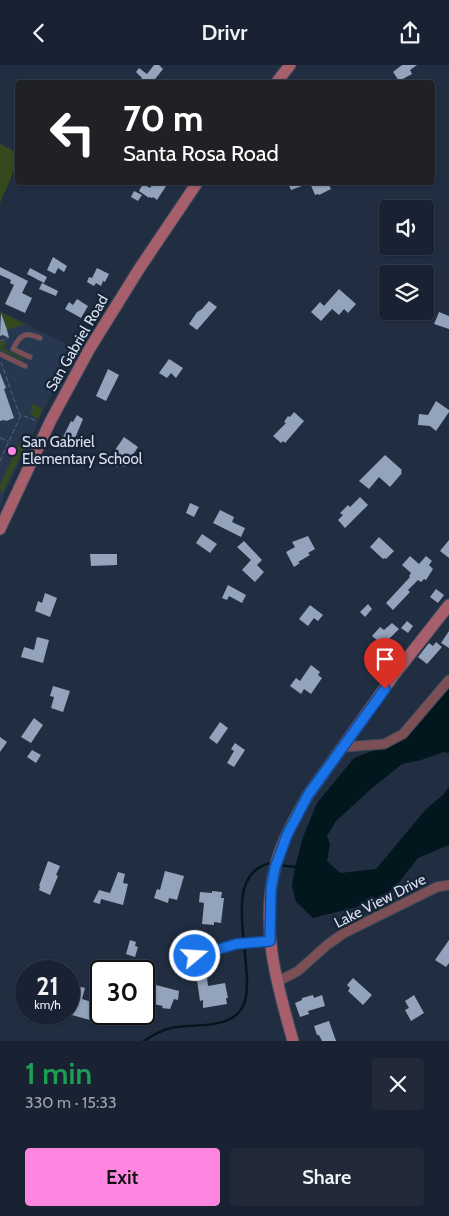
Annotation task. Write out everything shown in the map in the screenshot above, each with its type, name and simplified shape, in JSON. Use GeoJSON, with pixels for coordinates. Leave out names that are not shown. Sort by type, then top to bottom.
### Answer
{"type":"FeatureCollection","features":[{"type":"Feature","properties":{"kind":"street"},"geometry":{"type":"LineString","coordinates":[[278,80],[290,65]]}},
{"type":"Feature","properties":{"kind":"street","name":"San Gabriel Road"},"geometry":{"type":"LineString","coordinates":[[0,529],[51,420],[90,348],[139,269],[196,185]]}},
{"type":"Feature","properties":{"kind":"street"},"geometry":{"type":"LineString","coordinates":[[293,1041],[277,982],[270,941],[271,889],[280,853],[297,814],[308,795],[394,675],[449,605]]}},
{"type":"Feature","properties":{"kind":"street"},"geometry":{"type":"LineString","coordinates":[[344,747],[384,745],[402,734],[449,680]]}},
{"type":"Feature","properties":{"kind":"street","name":"Lake View Drive"},"geometry":{"type":"LineString","coordinates":[[277,982],[298,971],[327,945],[344,933],[437,887],[449,885]]}},
{"type":"Feature","properties":{"kind":"street"},"geometry":{"type":"LineString","coordinates":[[180,961],[236,944],[270,941]]}},
{"type":"Feature","properties":{"kind":"lane"},"geometry":{"type":"LineString","coordinates":[[30,357],[14,349],[18,340],[24,335],[40,338]]}},
{"type":"Feature","properties":{"kind":"lane"},"geometry":{"type":"LineString","coordinates":[[0,354],[26,366]]}},
{"type":"Feature","properties":{"kind":"path"},"geometry":{"type":"LineString","coordinates":[[0,341],[9,340],[6,336]]}},
{"type":"Feature","properties":{"kind":"path"},"geometry":{"type":"LineString","coordinates":[[0,361],[19,414],[37,421]]}},
{"type":"Feature","properties":{"kind":"path"},"geometry":{"type":"LineString","coordinates":[[0,459],[21,415]]}},
{"type":"Feature","properties":{"kind":"path"},"geometry":{"type":"LineString","coordinates":[[0,438],[9,441]]}},
{"type":"Feature","properties":{"kind":"shaded area","name":"San Gabriel Elementary School"},"geometry":{"type":"Polygon","coordinates":[[[0,311],[76,349],[44,409],[5,493],[0,509],[0,311]]]}},
{"type":"Feature","properties":{"kind":"shaded area"},"geometry":{"type":"Polygon","coordinates":[[[449,689],[449,753],[444,752],[402,764],[371,789],[336,821],[327,836],[330,844],[327,861],[340,873],[376,869],[426,809],[443,795],[449,787],[449,845],[418,858],[389,895],[368,904],[313,918],[296,902],[292,886],[303,837],[317,803],[354,758],[403,739],[449,689]]]}},
{"type":"Feature","properties":{"kind":"green space"},"geometry":{"type":"Polygon","coordinates":[[[0,144],[15,152],[15,169],[0,203],[0,144]]]}},
{"type":"Feature","properties":{"kind":"green space"},"geometry":{"type":"Polygon","coordinates":[[[0,312],[25,324],[7,330],[0,312]]]}},
{"type":"Feature","properties":{"kind":"green space"},"geometry":{"type":"Polygon","coordinates":[[[6,340],[4,349],[23,358],[23,360],[0,350],[0,342],[6,340]]]}},
{"type":"Feature","properties":{"kind":"green space"},"geometry":{"type":"Polygon","coordinates":[[[31,403],[43,409],[38,419],[31,415],[30,411],[33,410],[31,403]]]}},
{"type":"Feature","properties":{"kind":"green space"},"geometry":{"type":"Polygon","coordinates":[[[28,440],[2,494],[0,485],[20,442],[28,440]]]}},
{"type":"Feature","properties":{"kind":"building"},"geometry":{"type":"Polygon","coordinates":[[[154,65],[159,65],[163,69],[154,80],[141,80],[142,78],[136,72],[139,68],[147,74],[154,65]]]}},
{"type":"Feature","properties":{"kind":"building"},"geometry":{"type":"Polygon","coordinates":[[[402,65],[417,65],[410,70],[412,74],[401,80],[398,80],[393,72],[402,65]]]}},
{"type":"Feature","properties":{"kind":"building"},"geometry":{"type":"Polygon","coordinates":[[[142,185],[150,188],[152,185],[167,185],[157,200],[153,197],[149,198],[139,191],[142,185]]]}},
{"type":"Feature","properties":{"kind":"building"},"geometry":{"type":"Polygon","coordinates":[[[289,185],[305,185],[291,190],[289,185]]]}},
{"type":"Feature","properties":{"kind":"building"},"geometry":{"type":"Polygon","coordinates":[[[311,185],[329,185],[331,189],[315,195],[311,185]]]}},
{"type":"Feature","properties":{"kind":"building"},"geometry":{"type":"Polygon","coordinates":[[[134,191],[142,195],[138,201],[131,197],[134,191]]]}},
{"type":"Feature","properties":{"kind":"building"},"geometry":{"type":"Polygon","coordinates":[[[53,257],[67,266],[64,272],[58,268],[55,274],[47,270],[53,257]]]}},
{"type":"Feature","properties":{"kind":"building"},"geometry":{"type":"Polygon","coordinates":[[[0,267],[28,281],[22,293],[32,298],[25,313],[5,304],[14,285],[10,283],[11,280],[0,275],[0,267]]]}},
{"type":"Feature","properties":{"kind":"building"},"geometry":{"type":"Polygon","coordinates":[[[30,268],[47,277],[44,283],[27,274],[30,268]]]}},
{"type":"Feature","properties":{"kind":"building"},"geometry":{"type":"Polygon","coordinates":[[[97,268],[109,274],[101,286],[96,283],[94,286],[87,282],[89,277],[92,278],[97,268]]]}},
{"type":"Feature","properties":{"kind":"building"},"geometry":{"type":"Polygon","coordinates":[[[42,283],[58,291],[56,296],[39,289],[42,283]]]}},
{"type":"Feature","properties":{"kind":"building"},"geometry":{"type":"Polygon","coordinates":[[[339,289],[356,304],[348,313],[344,309],[339,315],[332,309],[321,321],[311,312],[320,302],[324,306],[339,289]]]}},
{"type":"Feature","properties":{"kind":"building"},"geometry":{"type":"Polygon","coordinates":[[[77,299],[88,306],[81,318],[65,309],[69,302],[73,305],[77,299]]]}},
{"type":"Feature","properties":{"kind":"building"},"geometry":{"type":"Polygon","coordinates":[[[209,301],[217,307],[197,330],[189,324],[197,312],[209,301]]]}},
{"type":"Feature","properties":{"kind":"building"},"geometry":{"type":"Polygon","coordinates":[[[439,312],[449,316],[449,329],[434,324],[439,312]]]}},
{"type":"Feature","properties":{"kind":"building"},"geometry":{"type":"Polygon","coordinates":[[[1,313],[9,338],[3,335],[0,336],[1,313]]]}},
{"type":"Feature","properties":{"kind":"building"},"geometry":{"type":"Polygon","coordinates":[[[169,359],[183,368],[176,378],[171,373],[167,378],[159,373],[169,359]]]}},
{"type":"Feature","properties":{"kind":"building"},"geometry":{"type":"Polygon","coordinates":[[[108,369],[119,375],[106,401],[96,396],[108,369]]]}},
{"type":"Feature","properties":{"kind":"building"},"geometry":{"type":"Polygon","coordinates":[[[0,373],[14,418],[6,421],[0,421],[0,373]]]}},
{"type":"Feature","properties":{"kind":"building"},"geometry":{"type":"Polygon","coordinates":[[[436,401],[449,410],[449,412],[436,431],[430,426],[418,425],[419,414],[428,415],[436,401]]]}},
{"type":"Feature","properties":{"kind":"building"},"geometry":{"type":"Polygon","coordinates":[[[294,412],[304,421],[285,443],[283,441],[281,443],[273,436],[286,423],[284,422],[288,416],[290,417],[294,412]]]}},
{"type":"Feature","properties":{"kind":"building"},"geometry":{"type":"Polygon","coordinates":[[[77,415],[83,419],[73,443],[63,437],[71,421],[73,422],[77,415]]]}},
{"type":"Feature","properties":{"kind":"building"},"geometry":{"type":"Polygon","coordinates":[[[124,437],[138,447],[125,467],[120,464],[117,467],[111,463],[118,453],[115,450],[124,437]]]}},
{"type":"Feature","properties":{"kind":"building"},"geometry":{"type":"Polygon","coordinates":[[[385,455],[402,470],[402,473],[390,487],[379,477],[369,489],[359,481],[385,455]]]}},
{"type":"Feature","properties":{"kind":"building"},"geometry":{"type":"Polygon","coordinates":[[[360,497],[368,505],[345,528],[338,520],[343,515],[340,513],[348,505],[350,507],[360,497]]]}},
{"type":"Feature","properties":{"kind":"building"},"geometry":{"type":"Polygon","coordinates":[[[190,503],[199,507],[194,517],[186,513],[190,503]]]}},
{"type":"Feature","properties":{"kind":"building"},"geometry":{"type":"Polygon","coordinates":[[[220,510],[234,517],[232,522],[245,528],[241,537],[213,523],[220,510]]]}},
{"type":"Feature","properties":{"kind":"building"},"geometry":{"type":"Polygon","coordinates":[[[202,534],[217,544],[210,553],[196,543],[202,534]]]}},
{"type":"Feature","properties":{"kind":"building"},"geometry":{"type":"Polygon","coordinates":[[[308,536],[315,549],[308,553],[310,555],[298,562],[300,563],[294,567],[286,552],[295,547],[292,542],[308,536]]]}},
{"type":"Feature","properties":{"kind":"building"},"geometry":{"type":"Polygon","coordinates":[[[379,537],[394,551],[386,559],[383,559],[370,547],[379,537]]]}},
{"type":"Feature","properties":{"kind":"building"},"geometry":{"type":"Polygon","coordinates":[[[449,540],[449,558],[440,551],[449,540]]]}},
{"type":"Feature","properties":{"kind":"building"},"geometry":{"type":"Polygon","coordinates":[[[244,541],[262,560],[257,565],[264,572],[255,582],[242,570],[251,560],[237,547],[244,541]]]}},
{"type":"Feature","properties":{"kind":"building"},"geometry":{"type":"Polygon","coordinates":[[[90,554],[117,554],[117,565],[91,566],[90,554]]]}},
{"type":"Feature","properties":{"kind":"building"},"geometry":{"type":"Polygon","coordinates":[[[410,556],[419,564],[426,556],[432,561],[429,565],[433,569],[426,580],[424,579],[421,582],[418,580],[408,590],[410,592],[393,610],[386,603],[410,577],[411,573],[402,565],[410,556]]]}},
{"type":"Feature","properties":{"kind":"building"},"geometry":{"type":"Polygon","coordinates":[[[228,585],[246,595],[242,603],[229,596],[227,600],[222,598],[228,585]]]}},
{"type":"Feature","properties":{"kind":"building"},"geometry":{"type":"Polygon","coordinates":[[[436,589],[444,595],[438,603],[430,597],[436,589]]]}},
{"type":"Feature","properties":{"kind":"building"},"geometry":{"type":"Polygon","coordinates":[[[45,593],[57,598],[50,617],[35,611],[38,601],[42,603],[45,593]]]}},
{"type":"Feature","properties":{"kind":"building"},"geometry":{"type":"Polygon","coordinates":[[[368,604],[372,609],[365,617],[360,612],[368,604]]]}},
{"type":"Feature","properties":{"kind":"building"},"geometry":{"type":"Polygon","coordinates":[[[310,605],[323,615],[318,621],[314,618],[308,626],[299,619],[310,605]]]}},
{"type":"Feature","properties":{"kind":"building"},"geometry":{"type":"Polygon","coordinates":[[[407,621],[413,626],[408,633],[401,628],[407,621]]]}},
{"type":"Feature","properties":{"kind":"building"},"geometry":{"type":"Polygon","coordinates":[[[392,623],[399,629],[383,645],[372,636],[380,627],[384,630],[392,623]]]}},
{"type":"Feature","properties":{"kind":"building"},"geometry":{"type":"Polygon","coordinates":[[[449,631],[449,648],[441,643],[449,631]]]}},
{"type":"Feature","properties":{"kind":"building"},"geometry":{"type":"Polygon","coordinates":[[[37,637],[49,640],[43,663],[21,657],[24,647],[34,650],[37,637]]]}},
{"type":"Feature","properties":{"kind":"building"},"geometry":{"type":"Polygon","coordinates":[[[436,642],[442,647],[427,664],[418,657],[429,643],[433,646],[436,642]]]}},
{"type":"Feature","properties":{"kind":"building"},"geometry":{"type":"Polygon","coordinates":[[[311,665],[320,672],[318,675],[322,678],[311,694],[304,689],[301,694],[290,686],[296,678],[300,681],[311,665]]]}},
{"type":"Feature","properties":{"kind":"building"},"geometry":{"type":"Polygon","coordinates":[[[53,686],[70,691],[63,712],[51,708],[54,697],[50,696],[53,686]]]}},
{"type":"Feature","properties":{"kind":"building"},"geometry":{"type":"Polygon","coordinates":[[[34,718],[43,725],[31,743],[21,737],[34,718]]]}},
{"type":"Feature","properties":{"kind":"building"},"geometry":{"type":"Polygon","coordinates":[[[220,722],[228,728],[217,744],[209,738],[220,722]]]}},
{"type":"Feature","properties":{"kind":"building"},"geometry":{"type":"Polygon","coordinates":[[[0,737],[7,742],[0,752],[0,737]]]}},
{"type":"Feature","properties":{"kind":"building"},"geometry":{"type":"Polygon","coordinates":[[[235,743],[245,750],[234,767],[227,763],[234,751],[231,749],[235,743]]]}},
{"type":"Feature","properties":{"kind":"building"},"geometry":{"type":"Polygon","coordinates":[[[32,750],[41,755],[36,763],[27,757],[32,750]]]}},
{"type":"Feature","properties":{"kind":"building"},"geometry":{"type":"Polygon","coordinates":[[[48,861],[60,866],[50,895],[39,890],[48,861]]]}},
{"type":"Feature","properties":{"kind":"building"},"geometry":{"type":"Polygon","coordinates":[[[165,871],[184,876],[177,900],[169,898],[168,903],[154,898],[157,889],[160,890],[165,871]]]}},
{"type":"Feature","properties":{"kind":"building"},"geometry":{"type":"Polygon","coordinates":[[[118,872],[125,874],[123,883],[128,884],[123,905],[101,899],[100,904],[93,902],[99,890],[110,893],[118,872]]]}},
{"type":"Feature","properties":{"kind":"building"},"geometry":{"type":"Polygon","coordinates":[[[212,891],[222,892],[221,898],[224,898],[221,923],[214,922],[214,925],[202,924],[204,903],[199,902],[200,892],[212,893],[212,891]]]}},
{"type":"Feature","properties":{"kind":"building"},"geometry":{"type":"Polygon","coordinates":[[[130,940],[136,942],[135,946],[138,947],[135,957],[126,954],[130,940]]]}},
{"type":"Feature","properties":{"kind":"building"},"geometry":{"type":"Polygon","coordinates":[[[449,940],[449,963],[446,967],[435,960],[449,940]]]}},
{"type":"Feature","properties":{"kind":"building"},"geometry":{"type":"Polygon","coordinates":[[[207,978],[208,986],[225,983],[228,998],[226,998],[227,1004],[203,1008],[203,1000],[200,1001],[197,980],[207,978]]]}},
{"type":"Feature","properties":{"kind":"building"},"geometry":{"type":"Polygon","coordinates":[[[353,978],[372,995],[363,1005],[348,991],[350,988],[347,985],[353,978]]]}},
{"type":"Feature","properties":{"kind":"building"},"geometry":{"type":"Polygon","coordinates":[[[156,985],[179,991],[178,1000],[174,999],[170,1009],[155,1004],[156,985]]]}},
{"type":"Feature","properties":{"kind":"building"},"geometry":{"type":"Polygon","coordinates":[[[80,987],[85,988],[82,999],[90,1001],[90,1020],[80,1017],[80,987]]]}},
{"type":"Feature","properties":{"kind":"building"},"geometry":{"type":"Polygon","coordinates":[[[313,995],[314,998],[322,995],[325,1006],[308,1011],[309,1014],[300,1017],[295,1003],[302,1000],[302,998],[313,995]]]}},
{"type":"Feature","properties":{"kind":"building"},"geometry":{"type":"Polygon","coordinates":[[[414,995],[424,1013],[411,1021],[405,1010],[409,1008],[405,1001],[414,995]]]}},
{"type":"Feature","properties":{"kind":"building"},"geometry":{"type":"Polygon","coordinates":[[[329,1021],[336,1041],[322,1041],[319,1035],[317,1035],[314,1026],[329,1021]]]}},
{"type":"Feature","properties":{"kind":"waterway"},"geometry":{"type":"LineString","coordinates":[[144,1041],[167,1029],[222,1022],[239,1013],[244,1004],[247,989],[242,929],[244,891],[250,876],[262,866],[273,864]]}},
{"type":"Feature","properties":{"kind":"waterway"},"geometry":{"type":"LineString","coordinates":[[278,865],[295,867]]}},
{"type":"Feature","properties":{"kind":"place","name":"San Gabriel Elementary School"},"geometry":{"type":"Point","coordinates":[12,451]}},
{"type":"Feature","properties":{"kind":"route"},"geometry":{"type":"LineString","coordinates":[[195,956],[236,944],[270,941],[271,889],[275,868],[287,835],[308,795],[385,689]]}}]}
